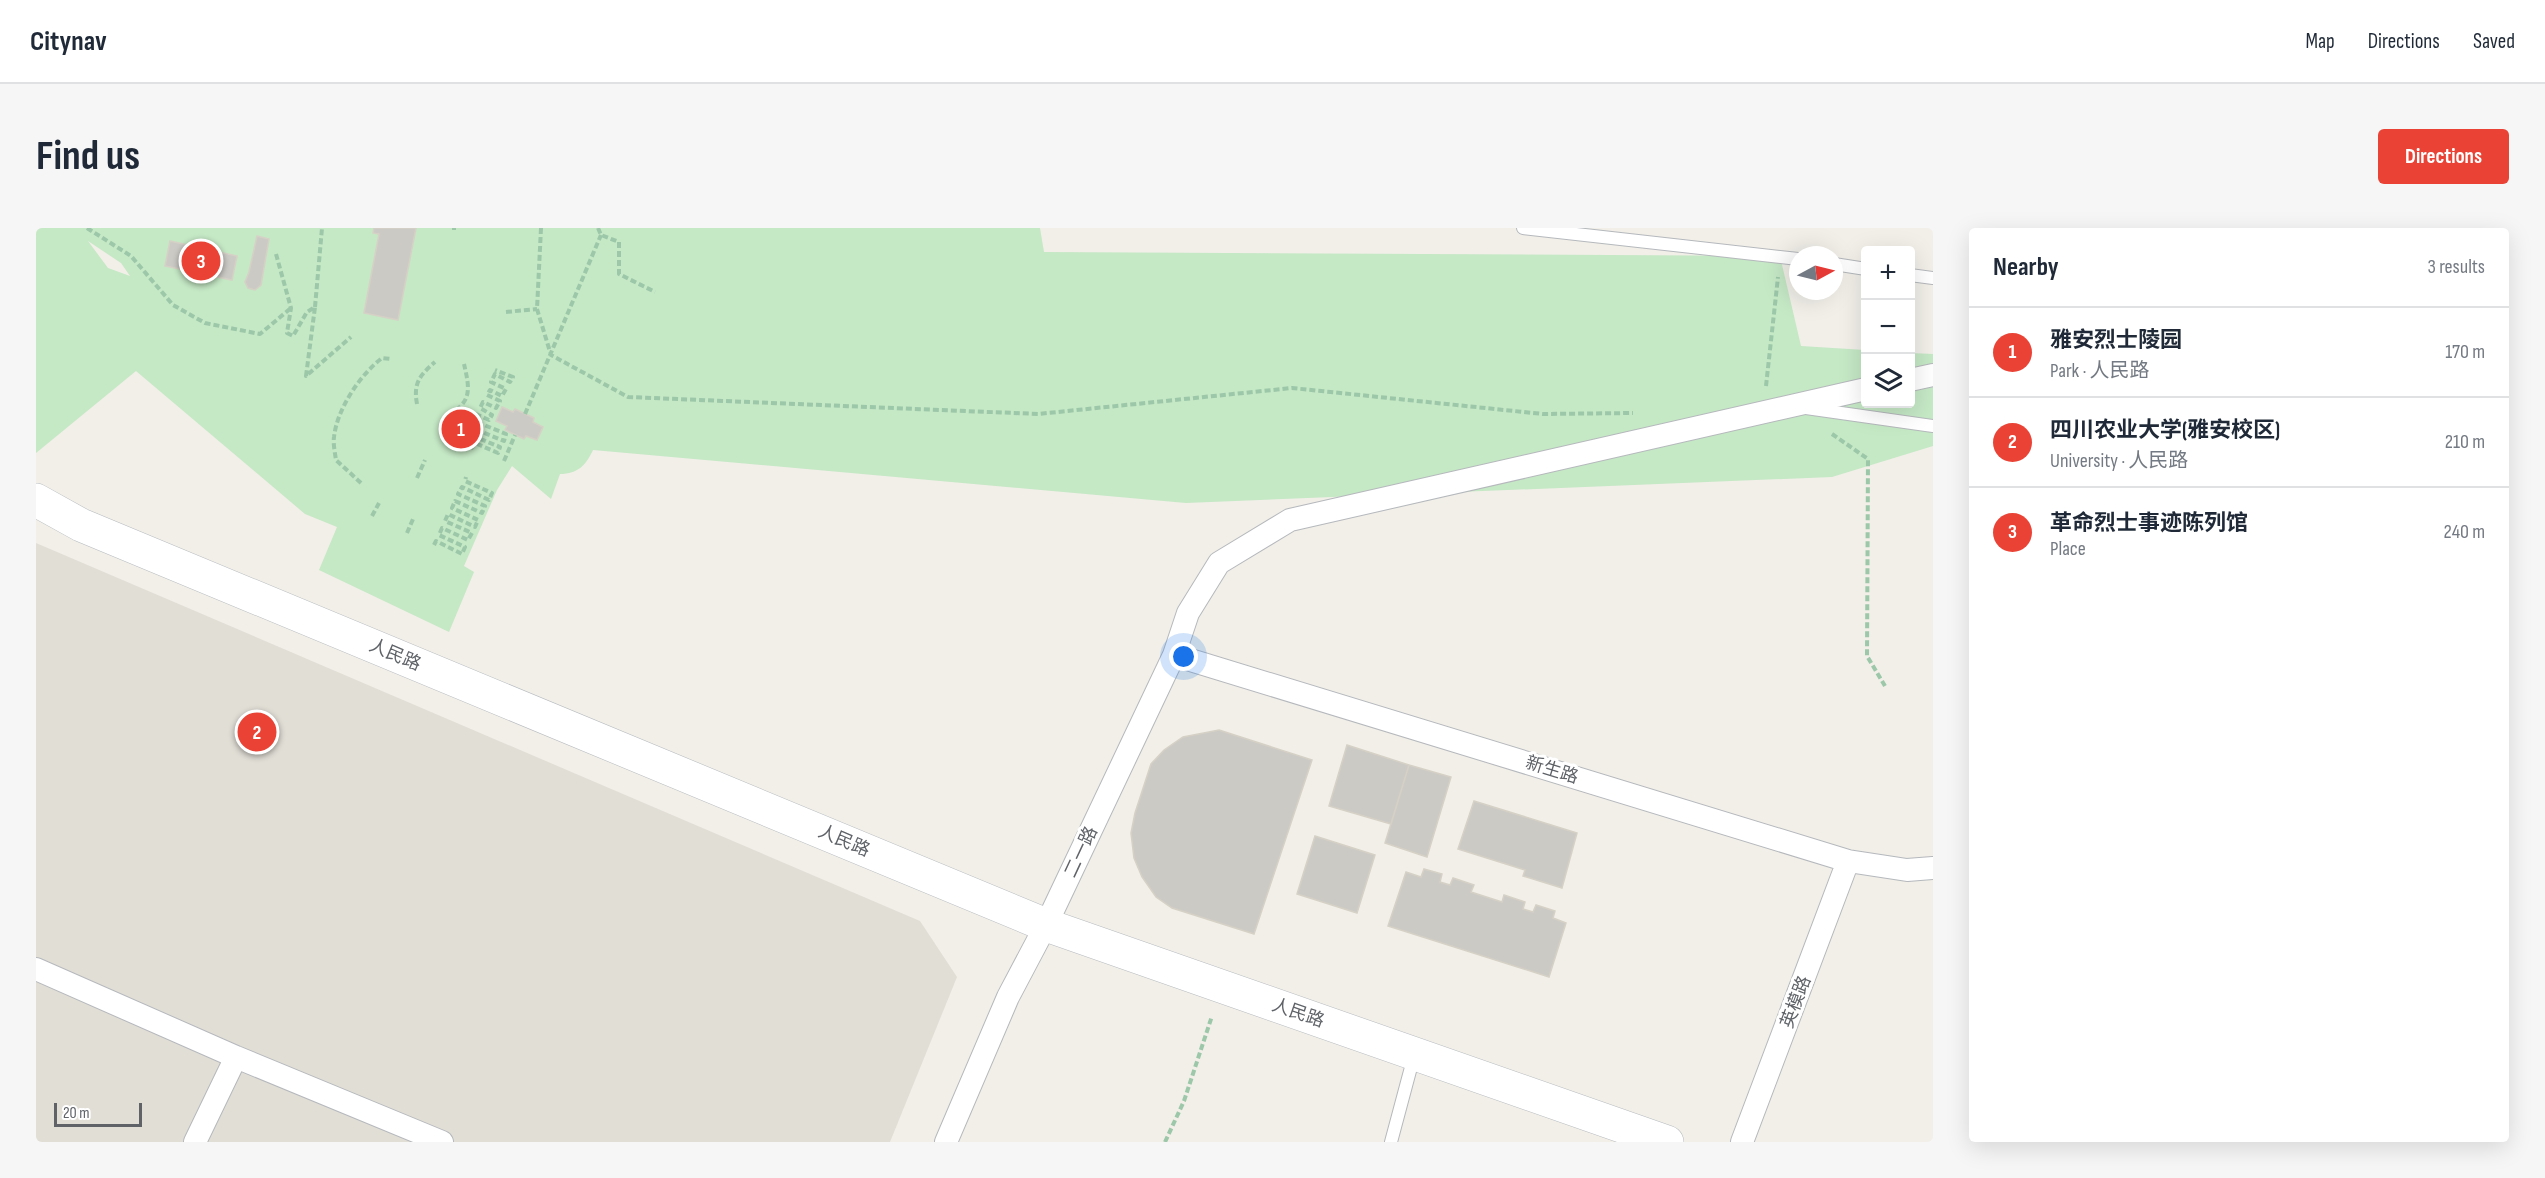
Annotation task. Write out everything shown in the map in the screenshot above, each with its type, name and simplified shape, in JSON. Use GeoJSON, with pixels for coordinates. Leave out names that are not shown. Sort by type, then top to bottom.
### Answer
{"type":"FeatureCollection","features":[{"type":"Feature","properties":{"kind":"main road","name":"人民路"},"geometry":{"type":"LineString","coordinates":[[36,500],[81,525],[1046,925],[1667,1142]]}},
{"type":"Feature","properties":{"kind":"street"},"geometry":{"type":"LineString","coordinates":[[1915,379],[1933,375]]}},
{"type":"Feature","properties":{"kind":"street"},"geometry":{"type":"LineString","coordinates":[[1763,411],[1861,390]]}},
{"type":"Feature","properties":{"kind":"street","name":"二一路"},"geometry":{"type":"LineString","coordinates":[[946,1142],[1008,997],[1046,925],[1174,655],[1188,614],[1219,562],[1290,520],[1763,411]]}},
{"type":"Feature","properties":{"kind":"street","name":"新生路"},"geometry":{"type":"LineString","coordinates":[[1174,655],[1848,861],[1907,870],[1933,868]]}},
{"type":"Feature","properties":{"kind":"street","name":"英模路"},"geometry":{"type":"LineString","coordinates":[[1742,1142],[1848,861]]}},
{"type":"Feature","properties":{"kind":"street"},"geometry":{"type":"LineString","coordinates":[[36,969],[236,1057],[442,1142]]}},
{"type":"Feature","properties":{"kind":"street"},"geometry":{"type":"LineString","coordinates":[[195,1142],[236,1057]]}},
{"type":"Feature","properties":{"kind":"lane"},"geometry":{"type":"LineString","coordinates":[[1523,228],[1789,258]]}},
{"type":"Feature","properties":{"kind":"lane"},"geometry":{"type":"LineString","coordinates":[[1843,265],[1861,267]]}},
{"type":"Feature","properties":{"kind":"lane"},"geometry":{"type":"LineString","coordinates":[[1915,276],[1933,278]]}},
{"type":"Feature","properties":{"kind":"lane"},"geometry":{"type":"LineString","coordinates":[[1789,405],[1933,426]]}},
{"type":"Feature","properties":{"kind":"lane"},"geometry":{"type":"LineString","coordinates":[[1391,1142],[1414,1053]]}},
{"type":"Feature","properties":{"kind":"path"},"geometry":{"type":"LineString","coordinates":[[87,228],[131,256],[173,305],[205,323],[260,334],[291,308]]}},
{"type":"Feature","properties":{"kind":"path"},"geometry":{"type":"LineString","coordinates":[[322,228],[306,376],[351,337]]}},
{"type":"Feature","properties":{"kind":"path"},"geometry":{"type":"LineString","coordinates":[[541,228],[537,309],[551,355],[628,397],[1038,414],[1292,388],[1543,414],[1636,413]]}},
{"type":"Feature","properties":{"kind":"path"},"geometry":{"type":"LineString","coordinates":[[598,228],[601,235],[619,242],[619,274],[655,292]]}},
{"type":"Feature","properties":{"kind":"path"},"geometry":{"type":"LineString","coordinates":[[525,414],[601,235]]}},
{"type":"Feature","properties":{"kind":"path"},"geometry":{"type":"LineString","coordinates":[[276,254],[291,308],[287,333],[293,336],[308,312],[315,307]]}},
{"type":"Feature","properties":{"kind":"path"},"geometry":{"type":"LineString","coordinates":[[1763,411],[1780,256]]}},
{"type":"Feature","properties":{"kind":"path"},"geometry":{"type":"LineString","coordinates":[[507,312],[537,309]]}},
{"type":"Feature","properties":{"kind":"path"},"geometry":{"type":"LineString","coordinates":[[361,483],[336,460],[334,437],[340,414],[371,366],[382,358],[391,359]]}},
{"type":"Feature","properties":{"kind":"path"},"geometry":{"type":"LineString","coordinates":[[417,404],[415,390],[418,377],[435,362]]}},
{"type":"Feature","properties":{"kind":"path"},"geometry":{"type":"LineString","coordinates":[[456,410],[464,404],[470,387],[464,364]]}},
{"type":"Feature","properties":{"kind":"path"},"geometry":{"type":"LineString","coordinates":[[471,449],[475,443],[498,453],[500,447],[478,438],[482,432],[504,441],[506,434],[472,420],[476,414],[489,420],[492,415],[480,408],[483,402],[496,408],[500,401],[487,395],[490,390],[502,396],[506,389],[491,382],[495,374],[510,382],[513,377],[495,370]]}},
{"type":"Feature","properties":{"kind":"path"},"geometry":{"type":"LineString","coordinates":[[1823,428],[1868,459],[1867,656],[1885,686]]}},
{"type":"Feature","properties":{"kind":"path"},"geometry":{"type":"LineString","coordinates":[[504,461],[515,435]]}},
{"type":"Feature","properties":{"kind":"path"},"geometry":{"type":"LineString","coordinates":[[417,478],[425,460]]}},
{"type":"Feature","properties":{"kind":"path"},"geometry":{"type":"LineString","coordinates":[[434,545],[436,541],[462,554],[465,547],[439,535],[442,528],[468,540],[472,533],[445,521],[448,514],[475,527],[478,520],[452,508],[455,501],[482,513],[485,506],[458,494],[462,487],[489,500],[492,493],[465,481],[466,477]]}},
{"type":"Feature","properties":{"kind":"path"},"geometry":{"type":"LineString","coordinates":[[372,516],[379,503]]}},
{"type":"Feature","properties":{"kind":"path"},"geometry":{"type":"LineString","coordinates":[[407,533],[413,519]]}},
{"type":"Feature","properties":{"kind":"path"},"geometry":{"type":"LineString","coordinates":[[1165,1142],[1184,1101],[1212,1016]]}},
{"type":"Feature","properties":{"kind":"shaded area"},"geometry":{"type":"Polygon","coordinates":[[[36,543],[920,921],[957,977],[890,1142],[36,1142],[36,543]]]}},
{"type":"Feature","properties":{"kind":"green space"},"geometry":{"type":"Polygon","coordinates":[[[36,228],[1040,228],[1044,252],[1780,256],[1801,346],[1861,350],[1861,408],[1915,408],[1915,353],[1933,354],[1933,446],[1832,477],[1186,503],[593,450],[581,468],[560,474],[551,499],[512,466],[497,490],[464,566],[474,572],[449,632],[319,570],[337,527],[305,514],[136,371],[36,453],[36,228]],[[88,241],[108,268],[130,276],[121,263],[88,241]]]}},
{"type":"Feature","properties":{"kind":"building"},"geometry":{"type":"Polygon","coordinates":[[[374,228],[416,228],[398,320],[364,313],[379,234],[373,233],[374,228]]]}},
{"type":"Feature","properties":{"kind":"building"},"geometry":{"type":"Polygon","coordinates":[[[257,236],[269,239],[261,285],[255,290],[248,288],[245,282],[257,236]]]}},
{"type":"Feature","properties":{"kind":"building"},"geometry":{"type":"Polygon","coordinates":[[[170,241],[237,256],[232,280],[165,266],[170,241]]]}},
{"type":"Feature","properties":{"kind":"building"},"geometry":{"type":"Polygon","coordinates":[[[502,407],[513,412],[515,409],[534,418],[533,422],[543,427],[537,440],[526,436],[524,439],[505,430],[507,426],[496,421],[502,407]]]}},
{"type":"Feature","properties":{"kind":"building"},"geometry":{"type":"Polygon","coordinates":[[[1219,730],[1312,760],[1254,934],[1172,908],[1156,897],[1142,877],[1134,858],[1131,833],[1151,764],[1164,750],[1183,737],[1219,730]]]}},
{"type":"Feature","properties":{"kind":"building"},"geometry":{"type":"Polygon","coordinates":[[[1347,745],[1409,765],[1391,824],[1329,806],[1347,745]]]}},
{"type":"Feature","properties":{"kind":"building"},"geometry":{"type":"Polygon","coordinates":[[[1409,765],[1451,777],[1427,857],[1385,843],[1409,765]]]}},
{"type":"Feature","properties":{"kind":"building"},"geometry":{"type":"Polygon","coordinates":[[[1474,801],[1577,833],[1562,888],[1523,876],[1525,870],[1458,849],[1474,801]]]}},
{"type":"Feature","properties":{"kind":"building"},"geometry":{"type":"Polygon","coordinates":[[[1315,836],[1375,855],[1357,913],[1297,894],[1315,836]]]}},
{"type":"Feature","properties":{"kind":"building"},"geometry":{"type":"Polygon","coordinates":[[[1424,869],[1442,874],[1440,882],[1450,885],[1453,878],[1474,885],[1471,892],[1502,902],[1504,895],[1525,902],[1523,909],[1533,912],[1536,905],[1555,911],[1553,918],[1566,923],[1549,977],[1388,926],[1406,872],[1421,877],[1424,869]]]}},
{"type":"Feature","properties":{"kind":"place","name":"革命烈士事迹陈列馆"},"geometry":{"type":"Point","coordinates":[201,261]}},
{"type":"Feature","properties":{"kind":"place","name":"雅安烈士陵园"},"geometry":{"type":"Point","coordinates":[461,429]}},
{"type":"Feature","properties":{"kind":"place","name":"四川农业大学(雅安校区)"},"geometry":{"type":"Point","coordinates":[257,732]}}]}
